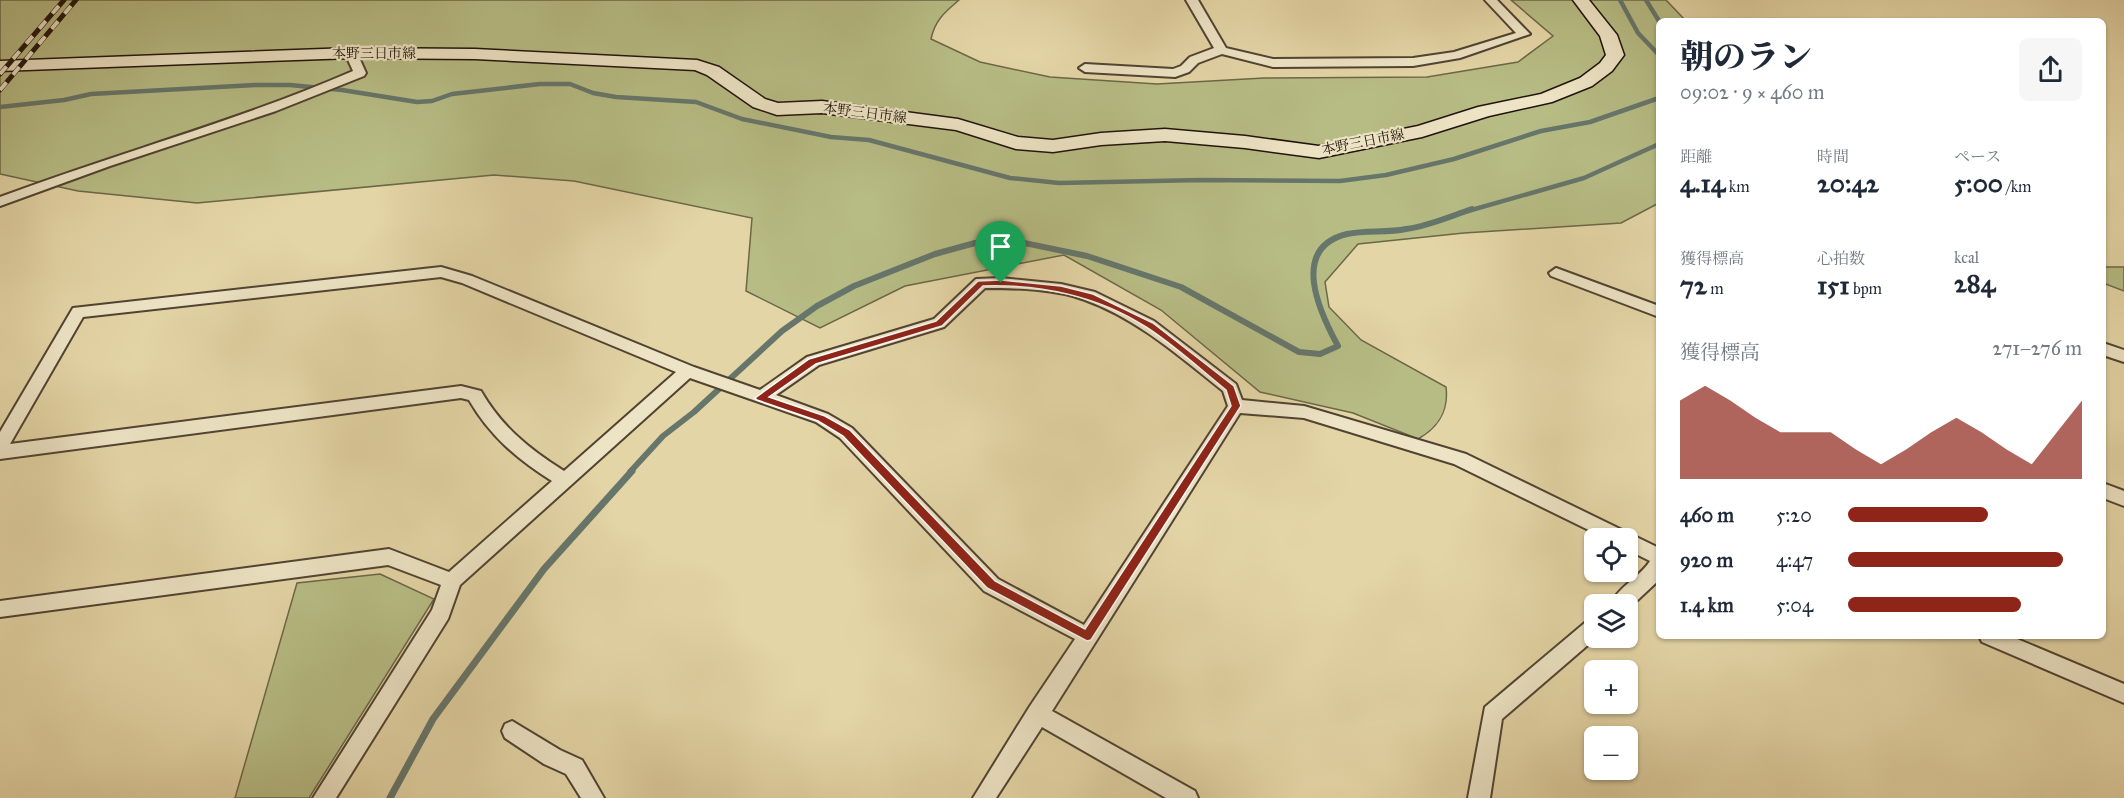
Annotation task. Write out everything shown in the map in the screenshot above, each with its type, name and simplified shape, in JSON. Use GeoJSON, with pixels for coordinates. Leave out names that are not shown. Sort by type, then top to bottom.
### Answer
{"type":"FeatureCollection","features":[{"type":"Feature","properties":{"kind":"main road","name":"本野三日市線"},"geometry":{"type":"LineString","coordinates":[[0,66],[351,53],[475,54],[697,65],[713,71],[759,103],[777,109],[822,107],[958,125],[1016,143],[1053,146],[1101,139],[1165,135],[1245,141],[1319,152],[1422,131],[1485,111],[1546,98],[1586,82],[1606,67],[1615,55],[1608,35],[1581,0]]}},
{"type":"Feature","properties":{"kind":"street"},"geometry":{"type":"LineString","coordinates":[[1192,0],[1221,50]]}},
{"type":"Feature","properties":{"kind":"street"},"geometry":{"type":"LineString","coordinates":[[1085,68],[1175,73],[1185,69],[1194,60],[1221,50],[1273,63],[1296,64],[1347,60],[1413,62],[1456,56],[1524,34],[1491,0]]}},
{"type":"Feature","properties":{"kind":"street"},"geometry":{"type":"LineString","coordinates":[[0,202],[70,175],[325,89],[360,73],[351,53]]}},
{"type":"Feature","properties":{"kind":"street"},"geometry":{"type":"LineString","coordinates":[[0,447],[78,312],[441,272],[467,279],[688,371],[822,418],[846,433],[991,585],[1087,636]]}},
{"type":"Feature","properties":{"kind":"street"},"geometry":{"type":"LineString","coordinates":[[1556,273],[1656,311]]}},
{"type":"Feature","properties":{"kind":"street"},"geometry":{"type":"LineString","coordinates":[[760,398],[813,361],[939,323],[981,284],[1001,283],[1061,289],[1090,296],[1149,325],[1230,388],[1236,406]]}},
{"type":"Feature","properties":{"kind":"street"},"geometry":{"type":"LineString","coordinates":[[2106,350],[2124,356]]}},
{"type":"Feature","properties":{"kind":"street"},"geometry":{"type":"LineString","coordinates":[[324,798],[441,613],[452,581],[688,371]]}},
{"type":"Feature","properties":{"kind":"street"},"geometry":{"type":"LineString","coordinates":[[0,452],[461,392],[475,395],[488,419],[506,439],[524,454],[564,480]]}},
{"type":"Feature","properties":{"kind":"street"},"geometry":{"type":"LineString","coordinates":[[1236,406],[1304,412],[1460,459],[1601,528]]}},
{"type":"Feature","properties":{"kind":"street"},"geometry":{"type":"LineString","coordinates":[[984,798],[1236,406]]}},
{"type":"Feature","properties":{"kind":"street"},"geometry":{"type":"LineString","coordinates":[[2106,491],[2124,499]]}},
{"type":"Feature","properties":{"kind":"street"},"geometry":{"type":"LineString","coordinates":[[1638,547],[1656,556]]}},
{"type":"Feature","properties":{"kind":"street"},"geometry":{"type":"LineString","coordinates":[[0,609],[389,557],[452,581]]}},
{"type":"Feature","properties":{"kind":"street"},"geometry":{"type":"LineString","coordinates":[[1632,594],[1650,578],[1656,569]]}},
{"type":"Feature","properties":{"kind":"street"},"geometry":{"type":"LineString","coordinates":[[1479,798],[1492,714],[1584,636]]}},
{"type":"Feature","properties":{"kind":"street"},"geometry":{"type":"LineString","coordinates":[[1996,639],[2124,694]]}},
{"type":"Feature","properties":{"kind":"street"},"geometry":{"type":"LineString","coordinates":[[1037,713],[1187,798]]}},
{"type":"Feature","properties":{"kind":"street"},"geometry":{"type":"LineString","coordinates":[[512,731],[552,758],[574,767],[593,798]]}},
{"type":"Feature","properties":{"kind":"green space"},"geometry":{"type":"Polygon","coordinates":[[[0,0],[959,0],[938,21],[931,39],[980,62],[1050,77],[1157,84],[1264,78],[1427,77],[1518,62],[1553,36],[1511,0],[1666,0],[1683,18],[1656,18],[1656,205],[1621,223],[1464,233],[1358,244],[1325,282],[1329,307],[1361,340],[1446,387],[1446,404],[1441,418],[1432,429],[1418,439],[1353,413],[1260,392],[1161,310],[1064,255],[905,286],[820,328],[746,291],[752,218],[574,181],[494,175],[197,203],[78,191],[0,174],[0,0]]]}},
{"type":"Feature","properties":{"kind":"green space"},"geometry":{"type":"Polygon","coordinates":[[[2106,267],[2124,267],[2124,291],[2106,284],[2106,267]]]}},
{"type":"Feature","properties":{"kind":"green space"},"geometry":{"type":"Polygon","coordinates":[[[380,574],[434,599],[309,798],[235,798],[297,583],[380,574]]]}},
{"type":"Feature","properties":{"kind":"waterway"},"geometry":{"type":"LineString","coordinates":[[1620,0],[1638,33],[1656,52]]}},
{"type":"Feature","properties":{"kind":"waterway"},"geometry":{"type":"LineString","coordinates":[[1646,0],[1657,18]]}},
{"type":"Feature","properties":{"kind":"waterway"},"geometry":{"type":"LineString","coordinates":[[0,107],[64,100],[91,94],[255,85],[290,85],[342,90],[417,102],[432,101],[452,94],[540,84],[570,84],[593,93],[616,97],[696,102],[742,119],[831,137],[869,140],[1010,178],[1059,183],[1202,180],[1340,181],[1386,175],[1454,159],[1541,131],[1590,122],[1656,99]]}},
{"type":"Feature","properties":{"kind":"waterway"},"geometry":{"type":"LineString","coordinates":[[1468,211],[1584,178],[1656,145]]}},
{"type":"Feature","properties":{"kind":"waterway"},"geometry":{"type":"LineString","coordinates":[[630,472],[663,436],[694,412],[782,331],[817,306],[854,286],[935,254],[975,243],[1005,239],[1087,256],[1181,287],[1299,352],[1320,354],[1338,346],[1324,317],[1314,283],[1314,267],[1319,253],[1329,241],[1347,234],[1415,228],[1472,209]]}},
{"type":"Feature","properties":{"kind":"waterway"},"geometry":{"type":"LineString","coordinates":[[390,798],[433,719],[544,569],[632,471]]}},
{"type":"Feature","properties":{"kind":"railway"},"geometry":{"type":"LineString","coordinates":[[0,74],[64,0]]}},
{"type":"Feature","properties":{"kind":"railway"},"geometry":{"type":"LineString","coordinates":[[0,90],[76,0]]}},
{"type":"Feature","properties":{"kind":"route"},"geometry":{"type":"LineString","coordinates":[[1001,283],[1061,289],[1090,296],[1149,325],[1230,388],[1236,406],[1087,636],[991,585],[846,433],[822,418],[760,398],[813,361],[939,323],[981,284],[1001,283]]}}]}
